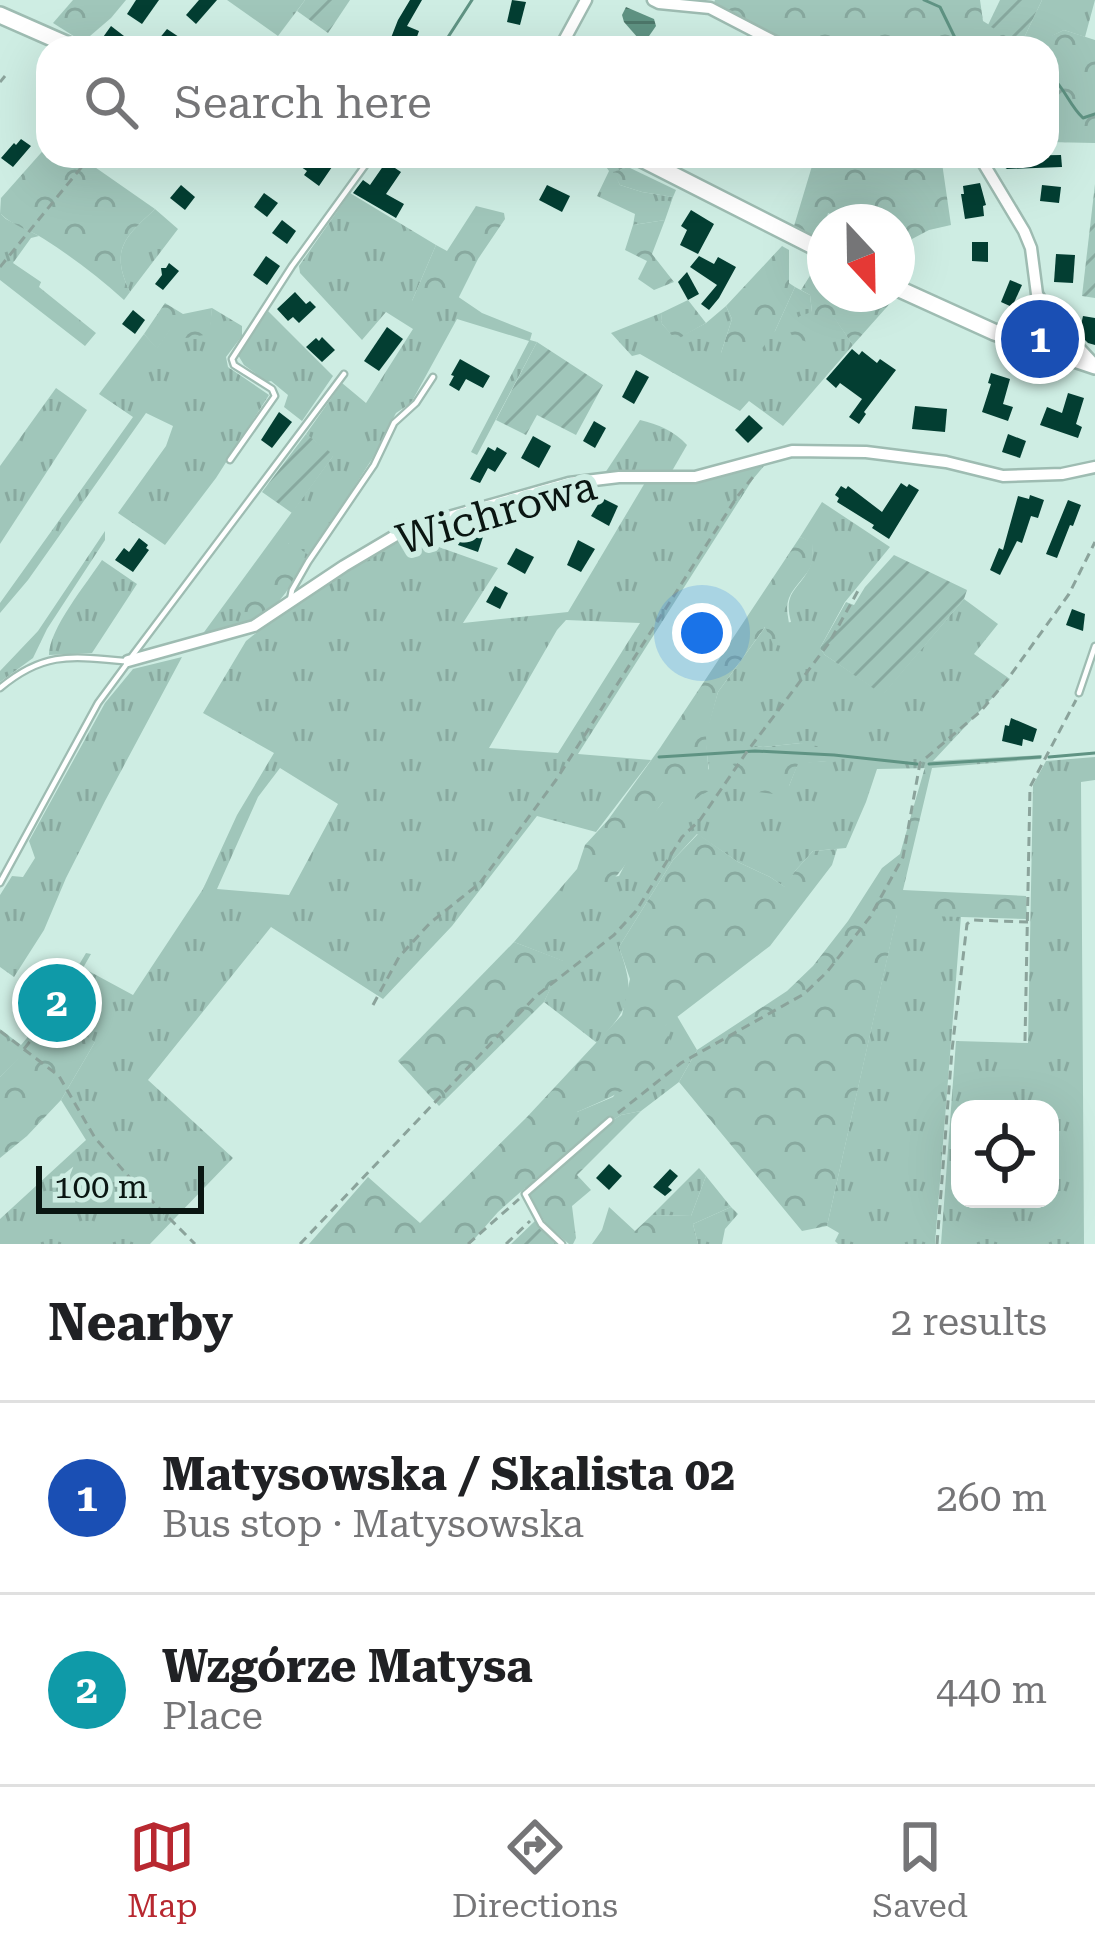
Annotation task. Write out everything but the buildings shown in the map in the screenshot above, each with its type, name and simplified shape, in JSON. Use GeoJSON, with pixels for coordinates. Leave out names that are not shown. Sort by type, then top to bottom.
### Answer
{"type":"FeatureCollection","features":[{"type":"Feature","properties":{"kind":"street"},"geometry":{"type":"LineString","coordinates":[[566,36],[586,0]]}},
{"type":"Feature","properties":{"kind":"street"},"geometry":{"type":"LineString","coordinates":[[653,0],[710,8],[764,36]]}},
{"type":"Feature","properties":{"kind":"street"},"geometry":{"type":"LineString","coordinates":[[0,15],[48,36]]}},
{"type":"Feature","properties":{"kind":"street"},"geometry":{"type":"LineString","coordinates":[[660,168],[807,242]]}},
{"type":"Feature","properties":{"kind":"street"},"geometry":{"type":"LineString","coordinates":[[986,168],[1024,231],[1037,294],[1053,320],[1095,366]]}},
{"type":"Feature","properties":{"kind":"street"},"geometry":{"type":"LineString","coordinates":[[915,296],[994,332],[1095,366]]}},
{"type":"Feature","properties":{"kind":"street","name":"Wichrowa"},"geometry":{"type":"LineString","coordinates":[[128,662],[254,626],[398,534],[568,482],[695,477],[792,451],[866,452],[946,462],[1003,476],[1062,474],[1095,467]]}},
{"type":"Feature","properties":{"kind":"lane"},"geometry":{"type":"LineString","coordinates":[[230,460],[275,397],[272,389],[232,359],[363,168]]}},
{"type":"Feature","properties":{"kind":"lane"},"geometry":{"type":"LineString","coordinates":[[0,883],[98,703],[344,374]]}},
{"type":"Feature","properties":{"kind":"lane"},"geometry":{"type":"LineString","coordinates":[[290,601],[308,562],[374,465],[394,423],[416,403],[433,377]]}},
{"type":"Feature","properties":{"kind":"lane"},"geometry":{"type":"LineString","coordinates":[[1079,693],[1095,646]]}},
{"type":"Feature","properties":{"kind":"lane","name":"Wichrowa"},"geometry":{"type":"LineString","coordinates":[[0,688],[24,670],[56,658],[128,662]]}},
{"type":"Feature","properties":{"kind":"lane"},"geometry":{"type":"LineString","coordinates":[[562,1244],[541,1224],[525,1194],[610,1120]]}},
{"type":"Feature","properties":{"kind":"path"},"geometry":{"type":"LineString","coordinates":[[0,82],[5,76]]}},
{"type":"Feature","properties":{"kind":"path"},"geometry":{"type":"LineString","coordinates":[[0,267],[80,168]]}},
{"type":"Feature","properties":{"kind":"path"},"geometry":{"type":"LineString","coordinates":[[373,1005],[399,957],[430,923],[480,884],[556,780],[767,457]]}},
{"type":"Feature","properties":{"kind":"path"},"geometry":{"type":"LineString","coordinates":[[610,1120],[681,1063],[804,994],[827,972],[870,916],[904,857],[920,764],[981,711],[1007,680],[1069,594],[1095,542]]}},
{"type":"Feature","properties":{"kind":"path"},"geometry":{"type":"LineString","coordinates":[[300,1244],[536,996],[614,935],[636,911],[682,837],[700,820],[829,644],[860,590]]}},
{"type":"Feature","properties":{"kind":"path"},"geometry":{"type":"LineString","coordinates":[[1025,1041],[1030,787],[1079,693]]}},
{"type":"Feature","properties":{"kind":"path"},"geometry":{"type":"LineString","coordinates":[[937,1244],[967,924],[973,920],[1028,922]]}},
{"type":"Feature","properties":{"kind":"path"},"geometry":{"type":"LineString","coordinates":[[23,1050],[54,1011]]}},
{"type":"Feature","properties":{"kind":"path"},"geometry":{"type":"LineString","coordinates":[[0,1031],[59,1076],[95,1138],[195,1244]]}},
{"type":"Feature","properties":{"kind":"path"},"geometry":{"type":"LineString","coordinates":[[468,1244],[525,1194]]}},
{"type":"Feature","properties":{"kind":"path"},"geometry":{"type":"LineString","coordinates":[[506,1244],[536,1215]]}},
{"type":"Feature","properties":{"kind":"green space"},"geometry":{"type":"Polygon","coordinates":[[[73,0],[126,0],[90,36],[74,36],[53,23],[73,0]]]}},
{"type":"Feature","properties":{"kind":"green space"},"geometry":{"type":"Polygon","coordinates":[[[227,0],[305,0],[278,36],[227,0]]]}},
{"type":"Feature","properties":{"kind":"green space"},"geometry":{"type":"Polygon","coordinates":[[[305,0],[350,0],[328,33],[297,11],[305,0]]]}},
{"type":"Feature","properties":{"kind":"green space"},"geometry":{"type":"Polygon","coordinates":[[[715,0],[980,0],[983,21],[1010,36],[776,36],[713,5],[715,0]]]}},
{"type":"Feature","properties":{"kind":"green space"},"geometry":{"type":"Polygon","coordinates":[[[1000,0],[1042,0],[1025,36],[1006,36],[988,25],[1000,0]]]}},
{"type":"Feature","properties":{"kind":"green space"},"geometry":{"type":"Polygon","coordinates":[[[1042,0],[1095,0],[1085,37],[1064,30],[1052,36],[1025,36],[1042,0]]]}},
{"type":"Feature","properties":{"kind":"green space"},"geometry":{"type":"Polygon","coordinates":[[[1064,30],[1095,40],[1095,143],[1059,142],[1059,36],[1049,36],[1064,30]]]}},
{"type":"Feature","properties":{"kind":"green space"},"geometry":{"type":"Polygon","coordinates":[[[36,159],[36,168],[96,168],[155,209],[123,246],[121,265],[130,292],[124,300],[65,253],[1,214],[1,198],[36,159]]]}},
{"type":"Feature","properties":{"kind":"green space"},"geometry":{"type":"Polygon","coordinates":[[[607,168],[625,168],[614,172],[620,185],[673,197],[665,220],[633,225],[635,214],[597,196],[607,168]]]}},
{"type":"Feature","properties":{"kind":"green space"},"geometry":{"type":"Polygon","coordinates":[[[630,168],[676,190],[673,197],[642,192],[620,185],[613,172],[630,168]]]}},
{"type":"Feature","properties":{"kind":"green space"},"geometry":{"type":"Polygon","coordinates":[[[811,168],[943,168],[951,225],[915,237],[915,204],[807,204],[807,234],[794,226],[811,168]]]}},
{"type":"Feature","properties":{"kind":"green space"},"geometry":{"type":"Polygon","coordinates":[[[1095,184],[1095,298],[1082,296],[1095,184]]]}},
{"type":"Feature","properties":{"kind":"green space"},"geometry":{"type":"Polygon","coordinates":[[[350,193],[436,245],[412,301],[438,283],[482,313],[532,333],[530,340],[537,342],[477,455],[471,452],[529,341],[457,319],[411,403],[396,413],[310,556],[289,543],[244,624],[199,639],[333,456],[306,434],[342,383],[366,403],[413,329],[386,312],[362,340],[300,273],[299,266],[350,193]]]}},
{"type":"Feature","properties":{"kind":"green space"},"geometry":{"type":"Polygon","coordinates":[[[0,197],[6,219],[39,236],[31,238],[13,263],[96,333],[85,346],[0,280],[0,197]]]}},
{"type":"Feature","properties":{"kind":"green space"},"geometry":{"type":"Polygon","coordinates":[[[476,206],[504,213],[505,219],[458,299],[438,284],[420,307],[412,301],[436,245],[447,251],[476,206]]]}},
{"type":"Feature","properties":{"kind":"green space"},"geometry":{"type":"Polygon","coordinates":[[[155,209],[178,229],[130,292],[121,265],[123,246],[155,209]]]}},
{"type":"Feature","properties":{"kind":"green space"},"geometry":{"type":"Polygon","coordinates":[[[665,220],[652,254],[674,282],[654,290],[638,279],[647,261],[625,250],[633,225],[665,220]]]}},
{"type":"Feature","properties":{"kind":"green space"},"geometry":{"type":"Polygon","coordinates":[[[782,246],[789,250],[789,283],[795,287],[775,331],[755,358],[723,369],[721,353],[732,319],[726,306],[782,246]]]}},
{"type":"Feature","properties":{"kind":"green space"},"geometry":{"type":"Polygon","coordinates":[[[795,287],[807,293],[807,312],[831,312],[853,345],[783,426],[749,401],[740,411],[640,354],[632,356],[611,333],[661,313],[662,324],[676,339],[726,306],[732,319],[721,353],[775,331],[795,287]]]}},
{"type":"Feature","properties":{"kind":"green space"},"geometry":{"type":"Polygon","coordinates":[[[688,300],[706,323],[676,340],[662,324],[661,313],[688,300]]]}},
{"type":"Feature","properties":{"kind":"green space"},"geometry":{"type":"Polygon","coordinates":[[[165,303],[183,314],[212,308],[210,334],[186,338],[170,330],[157,349],[144,334],[165,303]]]}},
{"type":"Feature","properties":{"kind":"green space"},"geometry":{"type":"Polygon","coordinates":[[[212,308],[242,326],[242,336],[226,357],[228,367],[269,395],[216,478],[165,545],[118,513],[166,446],[173,426],[146,413],[0,613],[0,603],[133,417],[99,394],[144,334],[157,348],[170,329],[209,334],[212,308]]]}},
{"type":"Feature","properties":{"kind":"green space"},"geometry":{"type":"Polygon","coordinates":[[[268,311],[333,376],[302,421],[284,407],[288,395],[244,365],[238,355],[268,311]]]}},
{"type":"Feature","properties":{"kind":"green space"},"geometry":{"type":"Polygon","coordinates":[[[830,312],[807,342],[793,337],[786,326],[800,316],[830,312]]]}},
{"type":"Feature","properties":{"kind":"green space"},"geometry":{"type":"Polygon","coordinates":[[[830,312],[882,312],[853,345],[830,312]]]}},
{"type":"Feature","properties":{"kind":"green space"},"geometry":{"type":"Polygon","coordinates":[[[537,342],[603,385],[576,435],[537,415],[526,435],[496,420],[537,342]]]}},
{"type":"Feature","properties":{"kind":"green space"},"geometry":{"type":"Polygon","coordinates":[[[56,388],[87,410],[0,544],[0,466],[56,388]]]}},
{"type":"Feature","properties":{"kind":"green space"},"geometry":{"type":"Polygon","coordinates":[[[640,420],[665,429],[687,445],[672,471],[603,476],[640,420]]]}},
{"type":"Feature","properties":{"kind":"green space"},"geometry":{"type":"Polygon","coordinates":[[[306,434],[334,455],[292,513],[262,492],[306,434]]]}},
{"type":"Feature","properties":{"kind":"green space"},"geometry":{"type":"Polygon","coordinates":[[[769,460],[578,754],[651,760],[596,832],[537,816],[452,926],[383,999],[271,927],[148,1080],[233,1158],[150,1244],[0,1244],[0,1219],[86,1140],[61,1100],[95,1042],[33,1054],[27,1051],[0,1077],[0,1029],[21,1045],[55,1005],[86,953],[91,954],[83,968],[133,995],[203,889],[237,815],[274,753],[203,713],[246,641],[280,614],[424,526],[419,540],[498,568],[463,623],[568,612],[646,481],[691,484],[769,460]],[[566,620],[489,748],[558,753],[640,623],[566,620]],[[280,768],[258,797],[217,889],[289,895],[338,804],[280,768]]]}},
{"type":"Feature","properties":{"kind":"green space"},"geometry":{"type":"Polygon","coordinates":[[[822,502],[890,547],[845,602],[820,648],[883,694],[964,599],[998,624],[974,654],[1010,679],[933,761],[1042,755],[1041,759],[877,769],[846,848],[813,851],[786,888],[697,834],[673,860],[619,947],[628,977],[627,999],[597,1043],[544,1002],[563,961],[514,942],[577,869],[577,882],[619,876],[648,820],[663,802],[709,769],[705,737],[718,692],[766,626],[791,622],[791,596],[812,560],[812,543],[800,537],[822,502]],[[801,743],[734,744],[789,786],[798,763],[827,761],[801,743]]]}},
{"type":"Feature","properties":{"kind":"green space"},"geometry":{"type":"Polygon","coordinates":[[[105,531],[105,540],[33,658],[0,682],[0,671],[38,631],[105,531]]]}},
{"type":"Feature","properties":{"kind":"green space"},"geometry":{"type":"Polygon","coordinates":[[[800,537],[812,542],[812,562],[789,598],[786,639],[781,646],[773,644],[765,627],[718,692],[706,737],[710,790],[686,805],[663,802],[623,868],[601,888],[587,893],[577,882],[585,845],[660,748],[800,537]]]}},
{"type":"Feature","properties":{"kind":"green space"},"geometry":{"type":"Polygon","coordinates":[[[290,542],[310,556],[277,603],[244,624],[238,605],[258,574],[290,542]]]}},
{"type":"Feature","properties":{"kind":"green space"},"geometry":{"type":"Polygon","coordinates":[[[894,555],[967,590],[883,695],[820,648],[846,602],[854,605],[894,555]]]}},
{"type":"Feature","properties":{"kind":"green space"},"geometry":{"type":"Polygon","coordinates":[[[102,560],[137,584],[92,653],[49,655],[62,620],[102,560]]]}},
{"type":"Feature","properties":{"kind":"green space"},"geometry":{"type":"Polygon","coordinates":[[[182,657],[66,878],[44,930],[14,977],[0,967],[0,895],[12,876],[23,877],[35,858],[29,841],[105,703],[133,669],[182,657]]]}},
{"type":"Feature","properties":{"kind":"green space"},"geometry":{"type":"Polygon","coordinates":[[[734,743],[763,747],[801,743],[837,750],[827,761],[798,764],[782,795],[758,792],[729,760],[734,743]]]}},
{"type":"Feature","properties":{"kind":"green space"},"geometry":{"type":"Polygon","coordinates":[[[1095,757],[1095,780],[1081,782],[1084,1244],[941,1244],[951,1109],[951,1208],[1059,1208],[1059,1100],[952,1100],[956,1041],[1028,1043],[1033,785],[1046,761],[1095,757]]]}},
{"type":"Feature","properties":{"kind":"green space"},"geometry":{"type":"Polygon","coordinates":[[[925,767],[932,768],[903,890],[1026,896],[1027,919],[897,915],[827,1226],[802,1231],[679,1082],[697,1050],[787,991],[813,966],[882,868],[900,854],[925,767]]]}},
{"type":"Feature","properties":{"kind":"green space"},"geometry":{"type":"Polygon","coordinates":[[[698,834],[785,887],[813,851],[837,849],[832,865],[770,946],[664,1027],[674,1047],[665,1059],[630,1086],[577,1112],[579,1141],[621,1115],[641,1111],[577,1175],[591,1190],[572,1206],[573,1244],[546,1224],[525,1188],[470,1244],[309,1244],[368,1177],[420,1223],[527,1117],[622,1015],[630,979],[619,947],[673,860],[698,834]]]}},
{"type":"Feature","properties":{"kind":"green space"},"geometry":{"type":"Polygon","coordinates":[[[897,914],[961,916],[935,1244],[838,1244],[839,1233],[827,1226],[897,914]]]}},
{"type":"Feature","properties":{"kind":"green space"},"geometry":{"type":"Polygon","coordinates":[[[514,942],[564,961],[544,1002],[439,1106],[398,1061],[514,942]]]}},
{"type":"Feature","properties":{"kind":"green space"},"geometry":{"type":"Polygon","coordinates":[[[677,1016],[697,1050],[679,1082],[641,1111],[621,1115],[578,1142],[577,1112],[613,1097],[663,1027],[677,1016]]]}},
{"type":"Feature","properties":{"kind":"green space"},"geometry":{"type":"Polygon","coordinates":[[[53,1020],[67,1023],[95,1042],[61,1100],[0,1158],[0,1077],[27,1050],[33,1053],[53,1020]]]}},
{"type":"Feature","properties":{"kind":"green space"},"geometry":{"type":"Polygon","coordinates":[[[699,1168],[706,1176],[691,1216],[652,1215],[699,1168]]]}},
{"type":"Feature","properties":{"kind":"green space"},"geometry":{"type":"Polygon","coordinates":[[[706,1176],[731,1207],[693,1224],[698,1244],[592,1244],[609,1207],[635,1231],[652,1215],[691,1216],[706,1176]]]}},
{"type":"Feature","properties":{"kind":"green space"},"geometry":{"type":"Polygon","coordinates":[[[731,1207],[738,1214],[725,1229],[722,1244],[698,1244],[693,1224],[731,1207]]]}},
{"type":"Feature","properties":{"kind":"green space"},"geometry":{"type":"Polygon","coordinates":[[[536,1220],[560,1244],[511,1244],[536,1220]]]}},
{"type":"Feature","properties":{"kind":"shaded area"},"geometry":{"type":"Polygon","coordinates":[[[626,7],[654,19],[656,26],[649,36],[636,36],[622,15],[626,7]]]}},
{"type":"Feature","properties":{"kind":"waterway"},"geometry":{"type":"LineString","coordinates":[[449,36],[472,0]]}},
{"type":"Feature","properties":{"kind":"waterway"},"geometry":{"type":"LineString","coordinates":[[924,0],[940,7],[954,36]]}},
{"type":"Feature","properties":{"kind":"waterway"},"geometry":{"type":"LineString","coordinates":[[1059,85],[1083,118],[1095,114]]}},
{"type":"Feature","properties":{"kind":"waterway"},"geometry":{"type":"LineString","coordinates":[[659,757],[755,751],[917,764]]}},
{"type":"Feature","properties":{"kind":"waterway"},"geometry":{"type":"LineString","coordinates":[[1049,757],[1095,753]]}},
{"type":"Feature","properties":{"kind":"waterway"},"geometry":{"type":"LineString","coordinates":[[929,764],[1040,757]]}},
{"type":"Feature","properties":{"kind":"place","name":"Matysowska / Skalista 02"},"geometry":{"type":"Point","coordinates":[1040,339]}},
{"type":"Feature","properties":{"kind":"place","name":"Wzgórze Matysa"},"geometry":{"type":"Point","coordinates":[57,1003]}}]}
